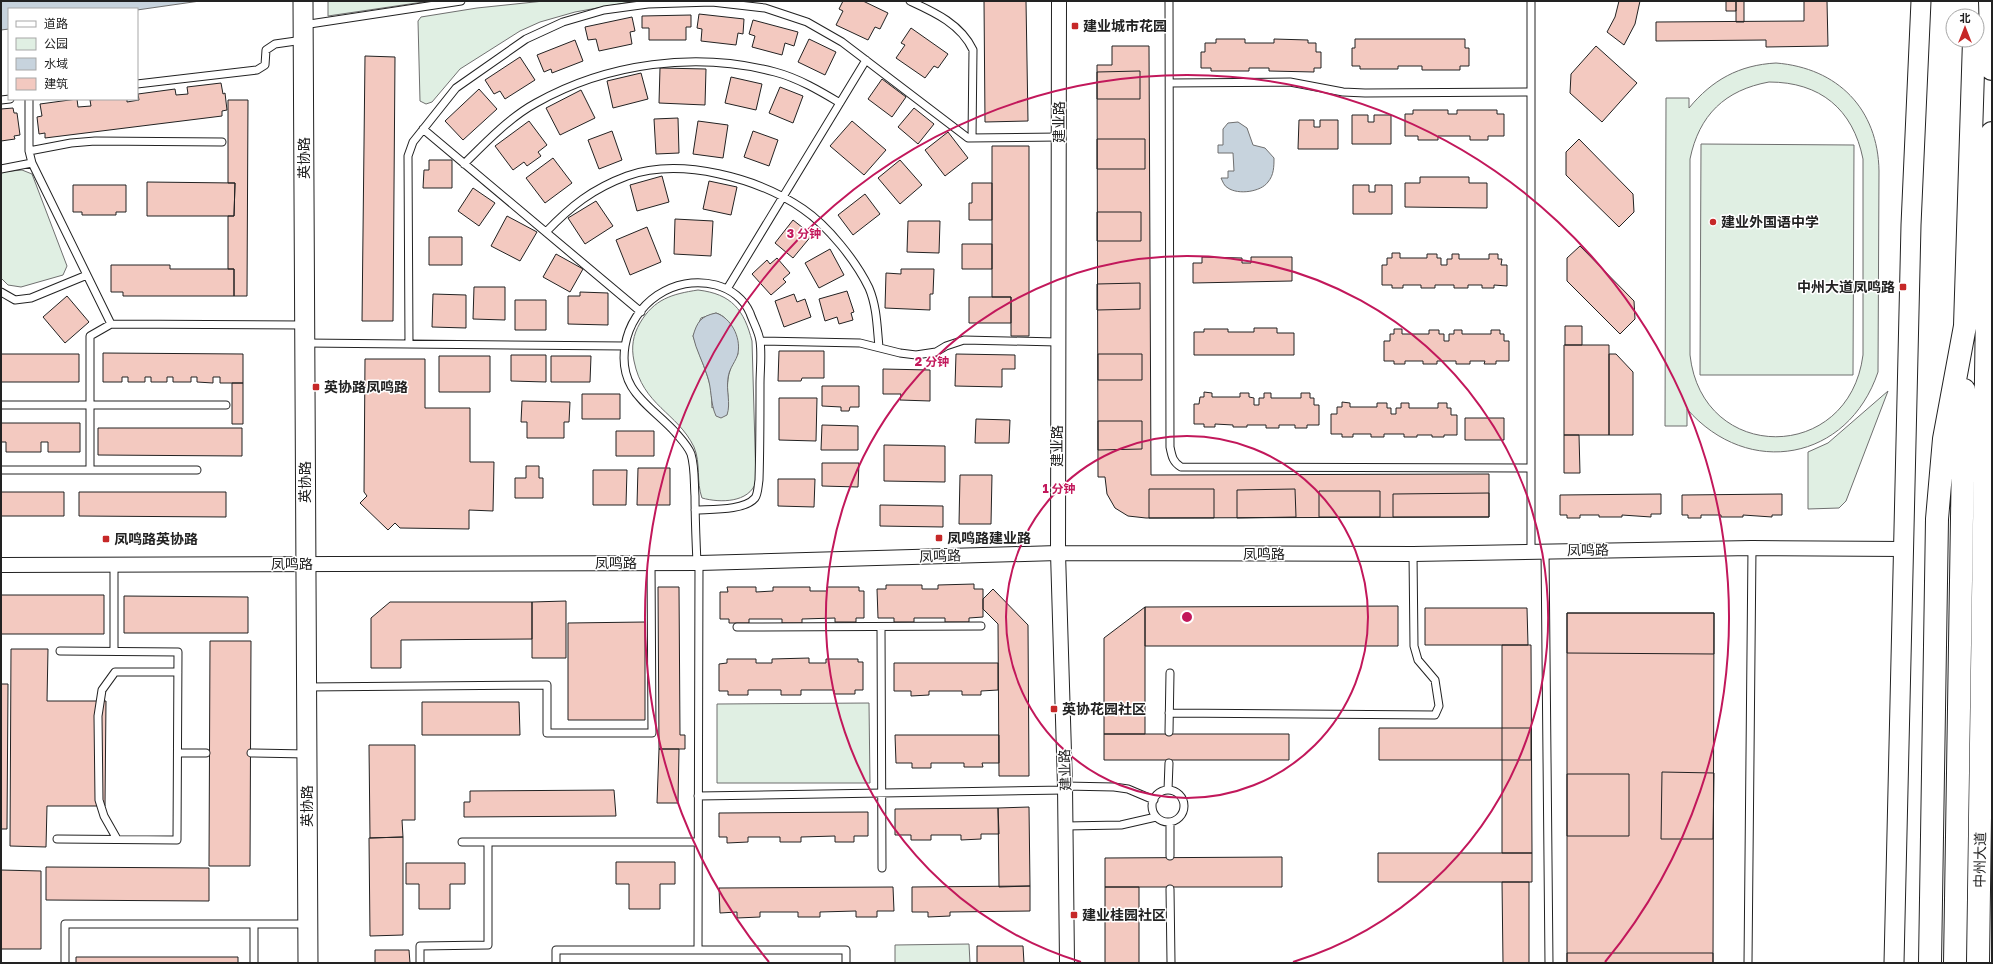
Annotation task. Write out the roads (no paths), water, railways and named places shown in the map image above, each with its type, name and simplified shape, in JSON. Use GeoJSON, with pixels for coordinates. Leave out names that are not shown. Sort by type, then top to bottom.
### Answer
{"type":"FeatureCollection","features":[{"type":"Feature","properties":{"kind":"highway"},"geometry":{"type":"LineString","coordinates":[[1990,1],[1992,69]]}},
{"type":"Feature","properties":{"kind":"highway"},"geometry":{"type":"LineString","coordinates":[[1955,963],[1965,326],[1974,48]]}},
{"type":"Feature","properties":{"kind":"highway","name":"中州大道"},"geometry":{"type":"LineString","coordinates":[[1978,963],[1987,305],[1992,133]]}},
{"type":"Feature","properties":{"kind":"highway"},"geometry":{"type":"LineString","coordinates":[[1930,963],[1937,519],[1944,439],[1965,326]]}},
{"type":"Feature","properties":{"kind":"street","name":"英协路"},"geometry":{"type":"LineString","coordinates":[[303,1],[308,963]]}},
{"type":"Feature","properties":{"kind":"street","name":"建业路"},"geometry":{"type":"LineString","coordinates":[[1059,1],[1057,342],[1058,553],[1066,826],[1067,963]]}},
{"type":"Feature","properties":{"kind":"street"},"geometry":{"type":"LineString","coordinates":[[1894,963],[1911,225],[1922,1]]}},
{"type":"Feature","properties":{"kind":"street","name":"凤鸣路"},"geometry":{"type":"LineString","coordinates":[[1,565],[698,563],[1058,553],[1413,554],[1531,550],[1752,548],[1904,549]]}},
{"type":"Feature","properties":{"kind":"lane"},"geometry":{"type":"LineString","coordinates":[[138,84],[257,70],[265,65],[266,50],[275,44],[303,33],[461,1]]}},
{"type":"Feature","properties":{"kind":"lane"},"geometry":{"type":"LineString","coordinates":[[910,1],[927,9],[955,26],[968,38],[973,50],[972,138]]}},
{"type":"Feature","properties":{"kind":"lane"},"geometry":{"type":"LineString","coordinates":[[1170,1],[1170,447],[1175,463],[1181,467],[1531,468]]}},
{"type":"Feature","properties":{"kind":"lane"},"geometry":{"type":"LineString","coordinates":[[1530,1],[1531,550]]}},
{"type":"Feature","properties":{"kind":"lane"},"geometry":{"type":"LineString","coordinates":[[409,344],[408,156],[413,142],[456,88],[526,39],[562,22],[604,10],[648,4],[712,2],[765,8],[807,22],[842,42],[968,138],[1059,137]]}},
{"type":"Feature","properties":{"kind":"lane"},"geometry":{"type":"LineString","coordinates":[[727,289],[866,60]]}},
{"type":"Feature","properties":{"kind":"lane"},"geometry":{"type":"LineString","coordinates":[[464,164],[491,137],[535,104],[578,82],[630,68],[671,63],[718,61],[775,72],[816,89],[840,103]]}},
{"type":"Feature","properties":{"kind":"lane"},"geometry":{"type":"LineString","coordinates":[[1170,83],[1290,82],[1343,92],[1365,93],[1530,92]]}},
{"type":"Feature","properties":{"kind":"lane"},"geometry":{"type":"LineString","coordinates":[[29,100],[29,151],[32,163],[111,324]]}},
{"type":"Feature","properties":{"kind":"lane"},"geometry":{"type":"LineString","coordinates":[[423,129],[641,312]]}},
{"type":"Feature","properties":{"kind":"lane"},"geometry":{"type":"LineString","coordinates":[[29,151],[71,143],[96,141],[222,142]]}},
{"type":"Feature","properties":{"kind":"lane"},"geometry":{"type":"LineString","coordinates":[[1,169],[32,163]]}},
{"type":"Feature","properties":{"kind":"lane"},"geometry":{"type":"LineString","coordinates":[[546,232],[569,208],[597,189],[628,176],[662,169],[695,169],[728,176],[783,196],[805,210],[831,234],[857,268],[868,288],[874,304],[879,347]]}},
{"type":"Feature","properties":{"kind":"lane"},"geometry":{"type":"LineString","coordinates":[[1,292],[15,300],[31,298],[87,275]]}},
{"type":"Feature","properties":{"kind":"lane"},"geometry":{"type":"LineString","coordinates":[[695,510],[736,507],[748,504],[756,497],[760,480],[760,341],[749,311],[738,296],[727,289],[705,282],[685,282],[670,288],[651,300],[636,316],[630,329],[625,346],[624,365],[628,382],[636,396],[684,441],[691,454],[694,473],[695,510],[698,563],[698,950]]}},
{"type":"Feature","properties":{"kind":"lane"},"geometry":{"type":"LineString","coordinates":[[90,470],[90,336],[111,324],[305,334],[409,344],[625,346]]}},
{"type":"Feature","properties":{"kind":"lane"},"geometry":{"type":"LineString","coordinates":[[760,341],[860,343],[900,353],[916,355],[936,352],[946,346],[964,340],[1057,342]]}},
{"type":"Feature","properties":{"kind":"lane"},"geometry":{"type":"LineString","coordinates":[[1,405],[226,405]]}},
{"type":"Feature","properties":{"kind":"lane"},"geometry":{"type":"LineString","coordinates":[[1,470],[197,470]]}},
{"type":"Feature","properties":{"kind":"lane"},"geometry":{"type":"LineString","coordinates":[[1748,963],[1752,548]]}},
{"type":"Feature","properties":{"kind":"lane"},"geometry":{"type":"LineString","coordinates":[[1546,550],[1549,963]]}},
{"type":"Feature","properties":{"kind":"lane"},"geometry":{"type":"LineString","coordinates":[[1169,713],[1435,715],[1439,706],[1435,680],[1418,660],[1414,646],[1413,554]]}},
{"type":"Feature","properties":{"kind":"lane"},"geometry":{"type":"LineString","coordinates":[[306,687],[547,685],[547,733],[652,733],[651,563]]}},
{"type":"Feature","properties":{"kind":"lane"},"geometry":{"type":"LineString","coordinates":[[114,565],[114,651]]}},
{"type":"Feature","properties":{"kind":"lane"},"geometry":{"type":"LineString","coordinates":[[736,627],[981,626]]}},
{"type":"Feature","properties":{"kind":"lane"},"geometry":{"type":"LineString","coordinates":[[881,627],[882,868]]}},
{"type":"Feature","properties":{"kind":"lane"},"geometry":{"type":"LineString","coordinates":[[57,839],[177,840],[178,652],[60,651]]}},
{"type":"Feature","properties":{"kind":"lane"},"geometry":{"type":"LineString","coordinates":[[117,839],[104,816],[99,800],[98,716],[102,690],[114,672],[178,672]]}},
{"type":"Feature","properties":{"kind":"lane"},"geometry":{"type":"LineString","coordinates":[[1169,732],[1170,673]]}},
{"type":"Feature","properties":{"kind":"lane"},"geometry":{"type":"LineString","coordinates":[[178,753],[206,753]]}},
{"type":"Feature","properties":{"kind":"lane"},"geometry":{"type":"LineString","coordinates":[[251,753],[307,754]]}},
{"type":"Feature","properties":{"kind":"lane"},"geometry":{"type":"LineString","coordinates":[[1168,790],[1169,763]]}},
{"type":"Feature","properties":{"kind":"lane"},"geometry":{"type":"LineString","coordinates":[[698,796],[882,794],[917,791],[1114,787],[1128,789],[1154,800]]}},
{"type":"Feature","properties":{"kind":"lane"},"geometry":{"type":"LineString","coordinates":[[1168,790],[1180,794],[1185,806],[1182,816],[1178,820],[1170,822],[1160,820],[1156,816],[1152,806],[1154,800],[1162,791],[1168,790]]}},
{"type":"Feature","properties":{"kind":"lane"},"geometry":{"type":"LineString","coordinates":[[1066,826],[1121,825],[1156,816]]}},
{"type":"Feature","properties":{"kind":"lane"},"geometry":{"type":"LineString","coordinates":[[1170,822],[1170,856]]}},
{"type":"Feature","properties":{"kind":"lane"},"geometry":{"type":"LineString","coordinates":[[462,842],[698,842]]}},
{"type":"Feature","properties":{"kind":"lane"},"geometry":{"type":"LineString","coordinates":[[420,963],[420,946],[488,945],[488,842]]}},
{"type":"Feature","properties":{"kind":"lane"},"geometry":{"type":"LineString","coordinates":[[1170,889],[1171,962]]}},
{"type":"Feature","properties":{"kind":"lane"},"geometry":{"type":"LineString","coordinates":[[65,963],[65,924],[308,924]]}},
{"type":"Feature","properties":{"kind":"lane"},"geometry":{"type":"LineString","coordinates":[[254,924],[254,963]]}},
{"type":"Feature","properties":{"kind":"lane"},"geometry":{"type":"LineString","coordinates":[[556,963],[556,950],[846,950],[846,963]]}},
{"type":"Feature","properties":{"kind":"water"},"geometry":{"type":"Polygon","coordinates":[[[1,1],[200,1],[138,10],[138,8],[8,8],[8,29],[1,30],[1,1]]]}},
{"type":"Feature","properties":{"kind":"water"},"geometry":{"type":"Polygon","coordinates":[[[1238,122],[1247,128],[1253,145],[1265,148],[1274,158],[1273,173],[1268,182],[1255,190],[1243,192],[1228,188],[1221,178],[1228,178],[1228,171],[1234,171],[1233,153],[1218,153],[1218,145],[1223,145],[1223,129],[1228,123],[1238,122]]]}},
{"type":"Feature","properties":{"kind":"water"},"geometry":{"type":"Polygon","coordinates":[[[716,313],[726,319],[734,329],[739,347],[728,378],[729,406],[727,415],[721,418],[716,416],[714,411],[709,380],[693,336],[700,320],[716,313]]]}},
{"type":"Feature","properties":{"kind":"place","name":"建业城市花园"},"geometry":{"type":"Point","coordinates":[1075,26]}},
{"type":"Feature","properties":{"kind":"place","name":"建业外国语中学"},"geometry":{"type":"Point","coordinates":[1713,222]}},
{"type":"Feature","properties":{"kind":"place","name":"中州大道凤鸣路"},"geometry":{"type":"Point","coordinates":[1903,287]}},
{"type":"Feature","properties":{"kind":"place","name":"英协路凤鸣路"},"geometry":{"type":"Point","coordinates":[316,387]}},
{"type":"Feature","properties":{"kind":"place","name":"凤鸣路建业路"},"geometry":{"type":"Point","coordinates":[939,538]}},
{"type":"Feature","properties":{"kind":"place","name":"凤鸣路英协路"},"geometry":{"type":"Point","coordinates":[106,539]}},
{"type":"Feature","properties":{"kind":"place","name":"英协花园社区"},"geometry":{"type":"Point","coordinates":[1054,709]}},
{"type":"Feature","properties":{"kind":"place","name":"建业桂园社区"},"geometry":{"type":"Point","coordinates":[1074,915]}}]}
